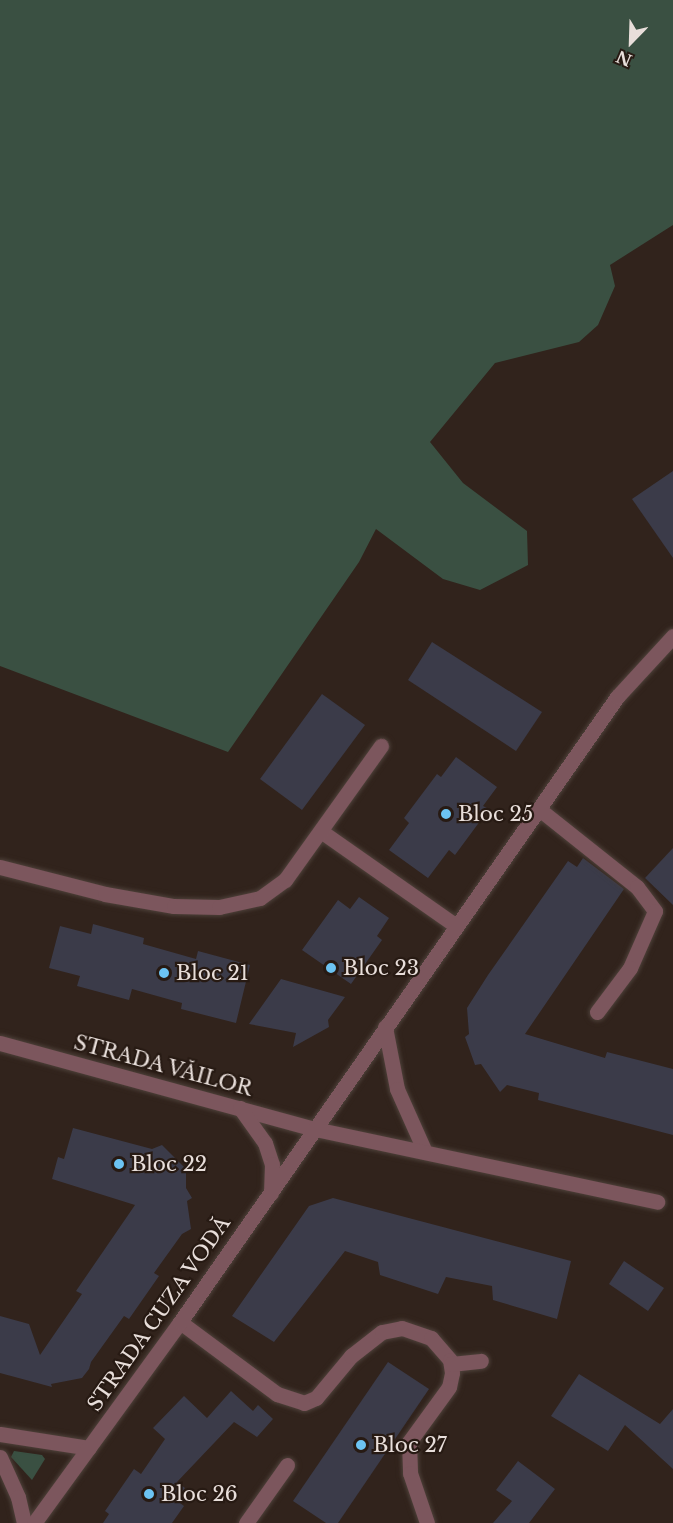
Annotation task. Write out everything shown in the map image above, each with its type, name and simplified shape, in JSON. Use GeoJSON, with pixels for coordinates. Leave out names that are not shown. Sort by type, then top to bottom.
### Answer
{"type":"FeatureCollection","features":[{"type":"Feature","properties":{"kind":"street","name":"STRADA CUZA VODĂ"},"geometry":{"type":"LineString","coordinates":[[34,1523],[180,1322],[617,697],[673,636]]}},
{"type":"Feature","properties":{"kind":"street"},"geometry":{"type":"LineString","coordinates":[[0,867],[105,894],[174,906],[219,907],[260,898],[285,880],[322,832],[381,746]]}},
{"type":"Feature","properties":{"kind":"street"},"geometry":{"type":"LineString","coordinates":[[539,809],[637,887],[655,911],[630,968],[597,1011]]}},
{"type":"Feature","properties":{"kind":"street"},"geometry":{"type":"LineString","coordinates":[[322,832],[456,926]]}},
{"type":"Feature","properties":{"kind":"street"},"geometry":{"type":"LineString","coordinates":[[385,1027],[397,1089],[425,1152]]}},
{"type":"Feature","properties":{"kind":"street","name":"STRADA VĂILOR"},"geometry":{"type":"LineString","coordinates":[[0,1043],[315,1129]]}},
{"type":"Feature","properties":{"kind":"street"},"geometry":{"type":"LineString","coordinates":[[240,1108],[265,1143],[272,1164],[271,1193]]}},
{"type":"Feature","properties":{"kind":"street"},"geometry":{"type":"LineString","coordinates":[[315,1129],[657,1202]]}},
{"type":"Feature","properties":{"kind":"street"},"geometry":{"type":"LineString","coordinates":[[180,1322],[277,1394],[304,1403],[316,1398],[351,1356],[382,1332],[402,1328],[420,1331],[444,1352],[451,1364],[449,1387],[409,1442],[410,1473],[428,1523]]}},
{"type":"Feature","properties":{"kind":"street"},"geometry":{"type":"LineString","coordinates":[[451,1364],[481,1361]]}},
{"type":"Feature","properties":{"kind":"street"},"geometry":{"type":"LineString","coordinates":[[0,1434],[89,1448]]}},
{"type":"Feature","properties":{"kind":"street"},"geometry":{"type":"LineString","coordinates":[[0,1458],[18,1497],[24,1523]]}},
{"type":"Feature","properties":{"kind":"street"},"geometry":{"type":"LineString","coordinates":[[246,1523],[287,1465]]}},
{"type":"Feature","properties":{"kind":"green space"},"geometry":{"type":"Polygon","coordinates":[[[0,0],[673,0],[673,225],[610,265],[615,286],[598,325],[579,342],[495,363],[430,442],[463,483],[527,531],[528,565],[480,590],[443,579],[376,529],[359,562],[228,752],[0,666],[0,0]]]}},
{"type":"Feature","properties":{"kind":"green space"},"geometry":{"type":"Polygon","coordinates":[[[14,1451],[42,1455],[45,1459],[32,1480],[11,1457],[14,1451]]]}},
{"type":"Feature","properties":{"kind":"building"},"geometry":{"type":"Polygon","coordinates":[[[673,471],[673,558],[632,499],[673,471]]]}},
{"type":"Feature","properties":{"kind":"building"},"geometry":{"type":"Polygon","coordinates":[[[432,642],[542,712],[516,751],[408,680],[432,642]]]}},
{"type":"Feature","properties":{"kind":"building"},"geometry":{"type":"Polygon","coordinates":[[[322,694],[365,725],[302,810],[260,779],[322,694]]]}},
{"type":"Feature","properties":{"kind":"building","name":"Bloc 25"},"geometry":{"type":"Polygon","coordinates":[[[456,757],[497,787],[483,806],[489,809],[455,855],[449,850],[428,878],[389,850],[409,823],[404,818],[437,774],[441,777],[456,757]]]}},
{"type":"Feature","properties":{"kind":"building"},"geometry":{"type":"Polygon","coordinates":[[[673,848],[673,905],[645,878],[673,848]]]}},
{"type":"Feature","properties":{"kind":"building"},"geometry":{"type":"Polygon","coordinates":[[[583,858],[624,889],[525,1034],[605,1058],[607,1052],[673,1069],[673,1135],[538,1100],[539,1093],[507,1085],[500,1092],[481,1064],[475,1065],[465,1037],[469,1034],[467,1008],[488,975],[568,861],[577,867],[583,858]]]}},
{"type":"Feature","properties":{"kind":"building"},"geometry":{"type":"Polygon","coordinates":[[[359,897],[389,918],[377,936],[382,940],[351,984],[302,950],[338,900],[350,909],[359,897]]]}},
{"type":"Feature","properties":{"kind":"building","name":"Bloc 21"},"geometry":{"type":"Polygon","coordinates":[[[93,924],[144,938],[143,944],[196,959],[198,951],[250,965],[236,1023],[181,1009],[182,1003],[132,989],[129,1000],[77,986],[80,976],[49,968],[60,926],[91,934],[93,924]]]}},
{"type":"Feature","properties":{"kind":"building"},"geometry":{"type":"Polygon","coordinates":[[[281,979],[345,997],[328,1020],[329,1027],[293,1047],[296,1033],[249,1024],[281,979]]]}},
{"type":"Feature","properties":{"kind":"building"},"geometry":{"type":"Polygon","coordinates":[[[73,1128],[152,1149],[162,1145],[186,1169],[186,1188],[192,1198],[187,1201],[191,1229],[182,1234],[154,1273],[159,1276],[129,1319],[124,1316],[82,1378],[51,1384],[52,1387],[0,1373],[0,1316],[29,1324],[40,1355],[82,1294],[76,1291],[135,1205],[52,1179],[58,1157],[64,1159],[73,1128]]]}},
{"type":"Feature","properties":{"kind":"building"},"geometry":{"type":"Polygon","coordinates":[[[333,1198],[571,1261],[557,1319],[493,1300],[492,1286],[446,1277],[438,1294],[380,1275],[378,1262],[345,1251],[274,1342],[232,1316],[309,1206],[333,1198]]]}},
{"type":"Feature","properties":{"kind":"building"},"geometry":{"type":"Polygon","coordinates":[[[624,1261],[664,1288],[648,1311],[609,1284],[624,1261]]]}},
{"type":"Feature","properties":{"kind":"building","name":"Bloc 27"},"geometry":{"type":"Polygon","coordinates":[[[388,1362],[429,1389],[338,1523],[326,1523],[293,1501],[388,1362]]]}},
{"type":"Feature","properties":{"kind":"building"},"geometry":{"type":"Polygon","coordinates":[[[579,1374],[660,1424],[673,1409],[673,1469],[625,1425],[608,1451],[551,1416],[579,1374]]]}},
{"type":"Feature","properties":{"kind":"building"},"geometry":{"type":"Polygon","coordinates":[[[231,1391],[253,1411],[258,1405],[273,1419],[257,1437],[234,1422],[177,1482],[185,1488],[176,1500],[184,1506],[172,1523],[103,1523],[109,1514],[105,1511],[134,1469],[141,1474],[165,1439],[153,1428],[184,1396],[207,1418],[231,1391]]]}},
{"type":"Feature","properties":{"kind":"building"},"geometry":{"type":"Polygon","coordinates":[[[518,1461],[555,1489],[529,1523],[493,1523],[512,1501],[496,1490],[518,1461]]]}},
{"type":"Feature","properties":{"kind":"place","name":"Bloc 25"},"geometry":{"type":"Point","coordinates":[446,814]}},
{"type":"Feature","properties":{"kind":"place","name":"Bloc 23"},"geometry":{"type":"Point","coordinates":[331,968]}},
{"type":"Feature","properties":{"kind":"place","name":"Bloc 21"},"geometry":{"type":"Point","coordinates":[164,973]}},
{"type":"Feature","properties":{"kind":"place","name":"Bloc 22"},"geometry":{"type":"Point","coordinates":[119,1164]}},
{"type":"Feature","properties":{"kind":"place","name":"Bloc 27"},"geometry":{"type":"Point","coordinates":[361,1445]}},
{"type":"Feature","properties":{"kind":"place","name":"Bloc 26"},"geometry":{"type":"Point","coordinates":[149,1494]}}]}
